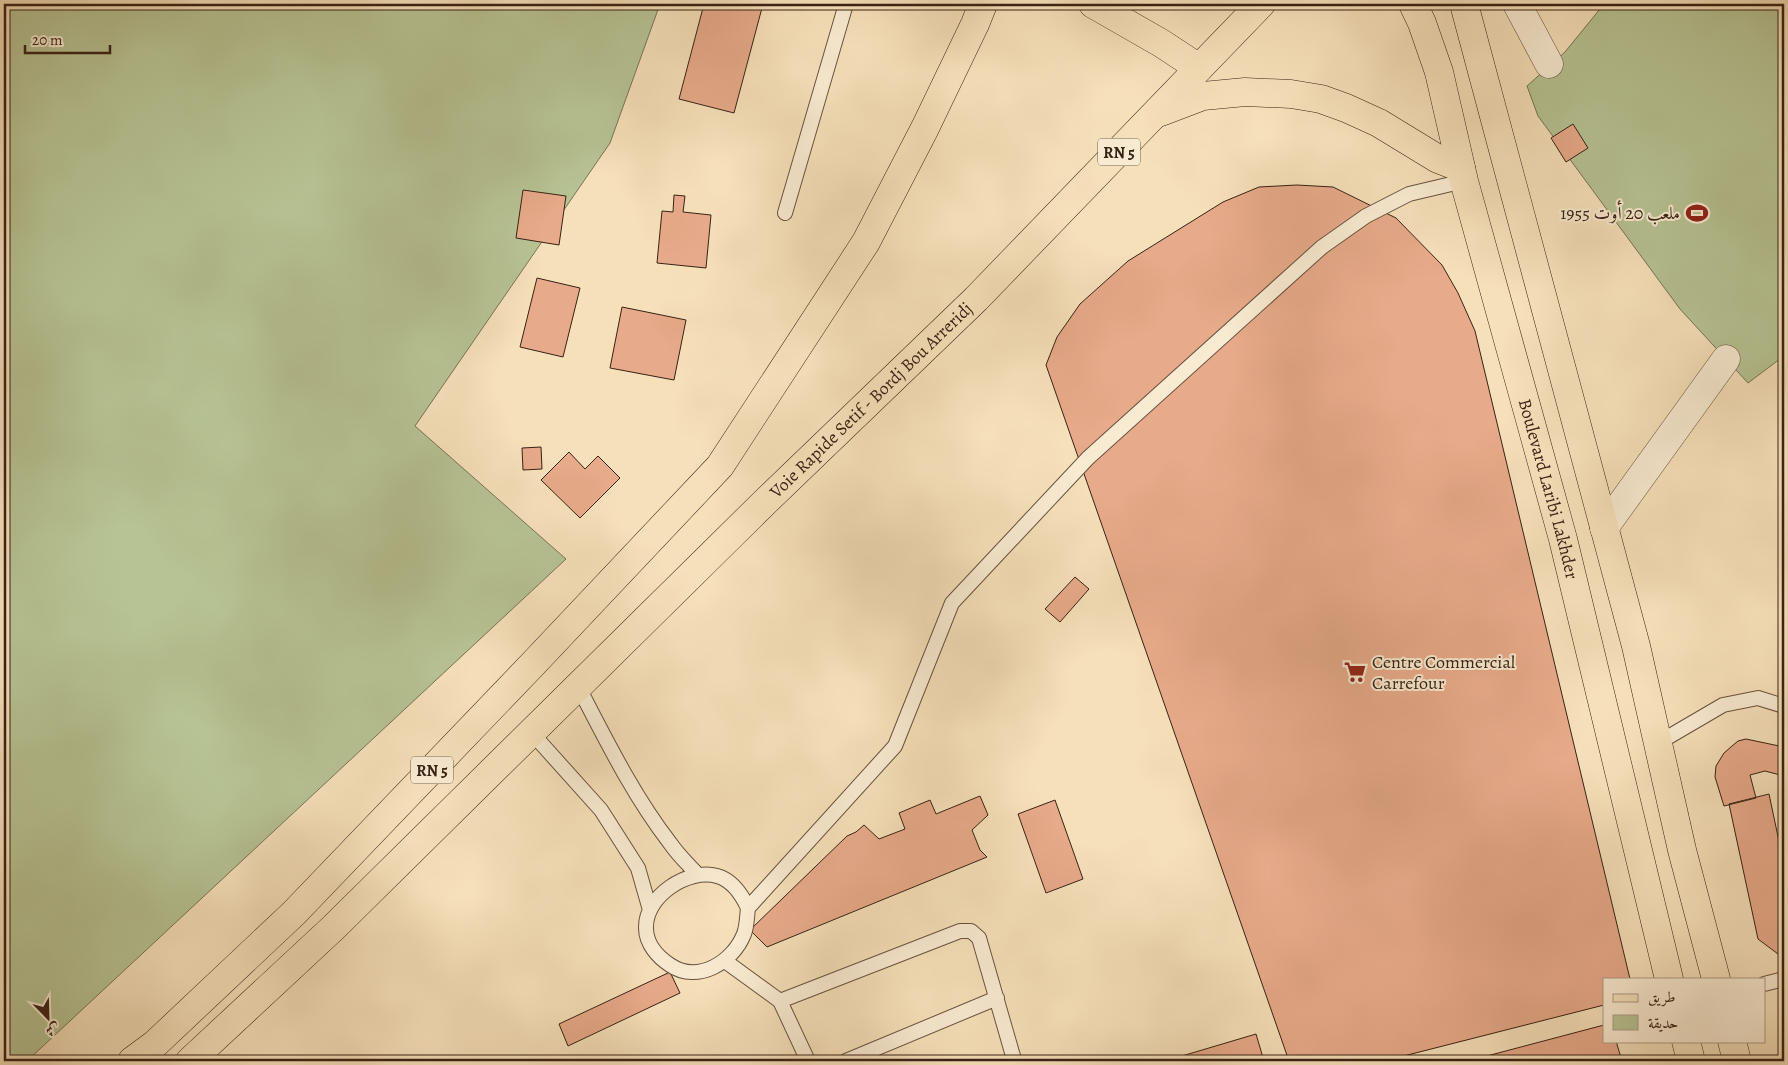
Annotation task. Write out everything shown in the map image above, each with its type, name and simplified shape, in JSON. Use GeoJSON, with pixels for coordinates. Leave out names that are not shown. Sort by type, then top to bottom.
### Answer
{"type":"FeatureCollection","features":[{"type":"Feature","properties":{"kind":"main road","name":"RN 5"},"geometry":{"type":"LineString","coordinates":[[132,1061],[155,1044],[294,913],[720,466],[866,242],[925,128],[983,4]]}},
{"type":"Feature","properties":{"kind":"main road"},"geometry":{"type":"LineString","coordinates":[[1093,4],[1146,34],[1199,68]]}},
{"type":"Feature","properties":{"kind":"main road","name":"RN 5"},"geometry":{"type":"LineString","coordinates":[[1155,114],[1261,4]]}},
{"type":"Feature","properties":{"kind":"main road","name":"Boulevard Laribi Lakhder"},"geometry":{"type":"LineString","coordinates":[[1413,4],[1422,22],[1439,72],[1463,174],[1563,538],[1669,978]]}},
{"type":"Feature","properties":{"kind":"main road"},"geometry":{"type":"LineString","coordinates":[[1464,4],[1636,646],[1682,850],[1716,978]]}},
{"type":"Feature","properties":{"kind":"main road"},"geometry":{"type":"LineString","coordinates":[[1155,114],[1204,96],[1245,92],[1291,94],[1321,100],[1346,108],[1379,123],[1463,174]]}},
{"type":"Feature","properties":{"kind":"main road","name":"Voie Rapide Setif - Bordj Bou Arreridj"},"geometry":{"type":"LineString","coordinates":[[578,686],[766,501],[976,299],[1155,114]]}},
{"type":"Feature","properties":{"kind":"main road"},"geometry":{"type":"LineString","coordinates":[[1563,538],[1604,528]]}},
{"type":"Feature","properties":{"kind":"main road","name":"RN 5"},"geometry":{"type":"LineString","coordinates":[[190,1061],[334,928],[578,686]]}},
{"type":"Feature","properties":{"kind":"main road"},"geometry":{"type":"LineString","coordinates":[[1686,1042],[1691,1061]]}},
{"type":"Feature","properties":{"kind":"main road"},"geometry":{"type":"LineString","coordinates":[[1732,1042],[1737,1061]]}},
{"type":"Feature","properties":{"kind":"street"},"geometry":{"type":"LineString","coordinates":[[1517,4],[1549,64]]}},
{"type":"Feature","properties":{"kind":"street"},"geometry":{"type":"LineString","coordinates":[[1604,528],[1726,359]]}},
{"type":"Feature","properties":{"kind":"lane"},"geometry":{"type":"LineString","coordinates":[[785,214],[846,4]]}},
{"type":"Feature","properties":{"kind":"lane"},"geometry":{"type":"LineString","coordinates":[[748,908],[895,746],[952,603],[1088,458],[1322,247],[1366,216],[1409,194],[1463,174]]}},
{"type":"Feature","properties":{"kind":"lane"},"geometry":{"type":"LineString","coordinates":[[578,686],[640,801],[670,845],[698,875]]}},
{"type":"Feature","properties":{"kind":"lane"},"geometry":{"type":"LineString","coordinates":[[1658,743],[1723,705],[1758,698],[1784,706]]}},
{"type":"Feature","properties":{"kind":"lane"},"geometry":{"type":"LineString","coordinates":[[531,732],[600,810],[638,868],[650,910]]}},
{"type":"Feature","properties":{"kind":"lane"},"geometry":{"type":"LineString","coordinates":[[698,875],[718,876],[742,895],[748,908],[745,933],[735,950],[725,961],[711,968],[693,972],[676,969],[660,958],[651,945],[646,928],[650,910],[660,896],[677,883],[698,875]]}},
{"type":"Feature","properties":{"kind":"lane"},"geometry":{"type":"LineString","coordinates":[[780,1001],[960,931],[971,931],[979,938],[1013,1061]]}},
{"type":"Feature","properties":{"kind":"lane"},"geometry":{"type":"LineString","coordinates":[[725,961],[780,1001],[808,1061]]}},
{"type":"Feature","properties":{"kind":"lane"},"geometry":{"type":"LineString","coordinates":[[1766,984],[1784,979]]}},
{"type":"Feature","properties":{"kind":"lane"},"geometry":{"type":"LineString","coordinates":[[846,1061],[997,998]]}},
{"type":"Feature","properties":{"kind":"green space"},"geometry":{"type":"Polygon","coordinates":[[[4,4],[660,4],[610,143],[415,426],[566,559],[27,1061],[4,1061],[4,4]]]}},
{"type":"Feature","properties":{"kind":"green space","name":"ملعب 20 أوت 1955"},"geometry":{"type":"Polygon","coordinates":[[[1604,4],[1784,4],[1784,356],[1748,383],[1680,309],[1538,116],[1527,86],[1565,52],[1604,4]]]}},
{"type":"Feature","properties":{"kind":"building"},"geometry":{"type":"Polygon","coordinates":[[[704,4],[763,4],[734,113],[679,99],[704,4]]]}},
{"type":"Feature","properties":{"kind":"building"},"geometry":{"type":"Polygon","coordinates":[[[1573,124],[1588,148],[1566,162],[1551,138],[1573,124]]]}},
{"type":"Feature","properties":{"kind":"building","name":"Centre Commercial Carrefour"},"geometry":{"type":"Polygon","coordinates":[[[1297,185],[1333,187],[1396,218],[1442,265],[1458,293],[1475,331],[1630,978],[1603,978],[1603,1005],[1384,1061],[1289,1061],[1046,365],[1057,337],[1080,304],[1128,261],[1223,202],[1259,187],[1297,185]]]}},
{"type":"Feature","properties":{"kind":"building"},"geometry":{"type":"Polygon","coordinates":[[[523,190],[566,196],[559,245],[516,238],[523,190]]]}},
{"type":"Feature","properties":{"kind":"building"},"geometry":{"type":"Polygon","coordinates":[[[674,195],[685,196],[683,212],[711,215],[706,268],[657,263],[662,211],[673,212],[674,195]]]}},
{"type":"Feature","properties":{"kind":"building"},"geometry":{"type":"Polygon","coordinates":[[[537,278],[580,288],[563,357],[520,347],[537,278]]]}},
{"type":"Feature","properties":{"kind":"building"},"geometry":{"type":"Polygon","coordinates":[[[622,307],[686,320],[674,380],[610,368],[622,307]]]}},
{"type":"Feature","properties":{"kind":"building"},"geometry":{"type":"Polygon","coordinates":[[[541,447],[542,469],[523,470],[522,448],[541,447]]]}},
{"type":"Feature","properties":{"kind":"building"},"geometry":{"type":"Polygon","coordinates":[[[569,452],[585,469],[598,456],[620,478],[580,518],[541,480],[569,452]]]}},
{"type":"Feature","properties":{"kind":"building"},"geometry":{"type":"Polygon","coordinates":[[[1075,577],[1089,589],[1060,622],[1045,609],[1075,577]]]}},
{"type":"Feature","properties":{"kind":"building"},"geometry":{"type":"Polygon","coordinates":[[[1746,739],[1784,747],[1784,776],[1765,771],[1750,775],[1756,798],[1724,806],[1715,777],[1716,766],[1724,753],[1738,741],[1746,739]]]}},
{"type":"Feature","properties":{"kind":"building"},"geometry":{"type":"Polygon","coordinates":[[[1769,794],[1784,865],[1784,957],[1758,939],[1729,804],[1769,794]]]}},
{"type":"Feature","properties":{"kind":"building"},"geometry":{"type":"Polygon","coordinates":[[[980,796],[988,815],[972,830],[980,850],[987,857],[767,947],[750,930],[847,836],[856,832],[864,825],[879,839],[905,829],[899,813],[930,800],[936,814],[980,796]]]}},
{"type":"Feature","properties":{"kind":"building"},"geometry":{"type":"Polygon","coordinates":[[[1055,800],[1083,879],[1046,893],[1018,814],[1055,800]]]}},
{"type":"Feature","properties":{"kind":"building"},"geometry":{"type":"Polygon","coordinates":[[[670,972],[680,993],[568,1046],[559,1024],[670,972]]]}},
{"type":"Feature","properties":{"kind":"building"},"geometry":{"type":"Polygon","coordinates":[[[1603,1025],[1603,1042],[1616,1042],[1622,1061],[1468,1061],[1603,1025]]]}},
{"type":"Feature","properties":{"kind":"building"},"geometry":{"type":"Polygon","coordinates":[[[1256,1034],[1264,1061],[1165,1061],[1256,1034]]]}},
{"type":"Feature","properties":{"kind":"place","name":"ملعب 20 أوت 1955"},"geometry":{"type":"Point","coordinates":[1697,213]}},
{"type":"Feature","properties":{"kind":"place","name":"Centre Commercial Carrefour"},"geometry":{"type":"Point","coordinates":[1355,672]}}]}
